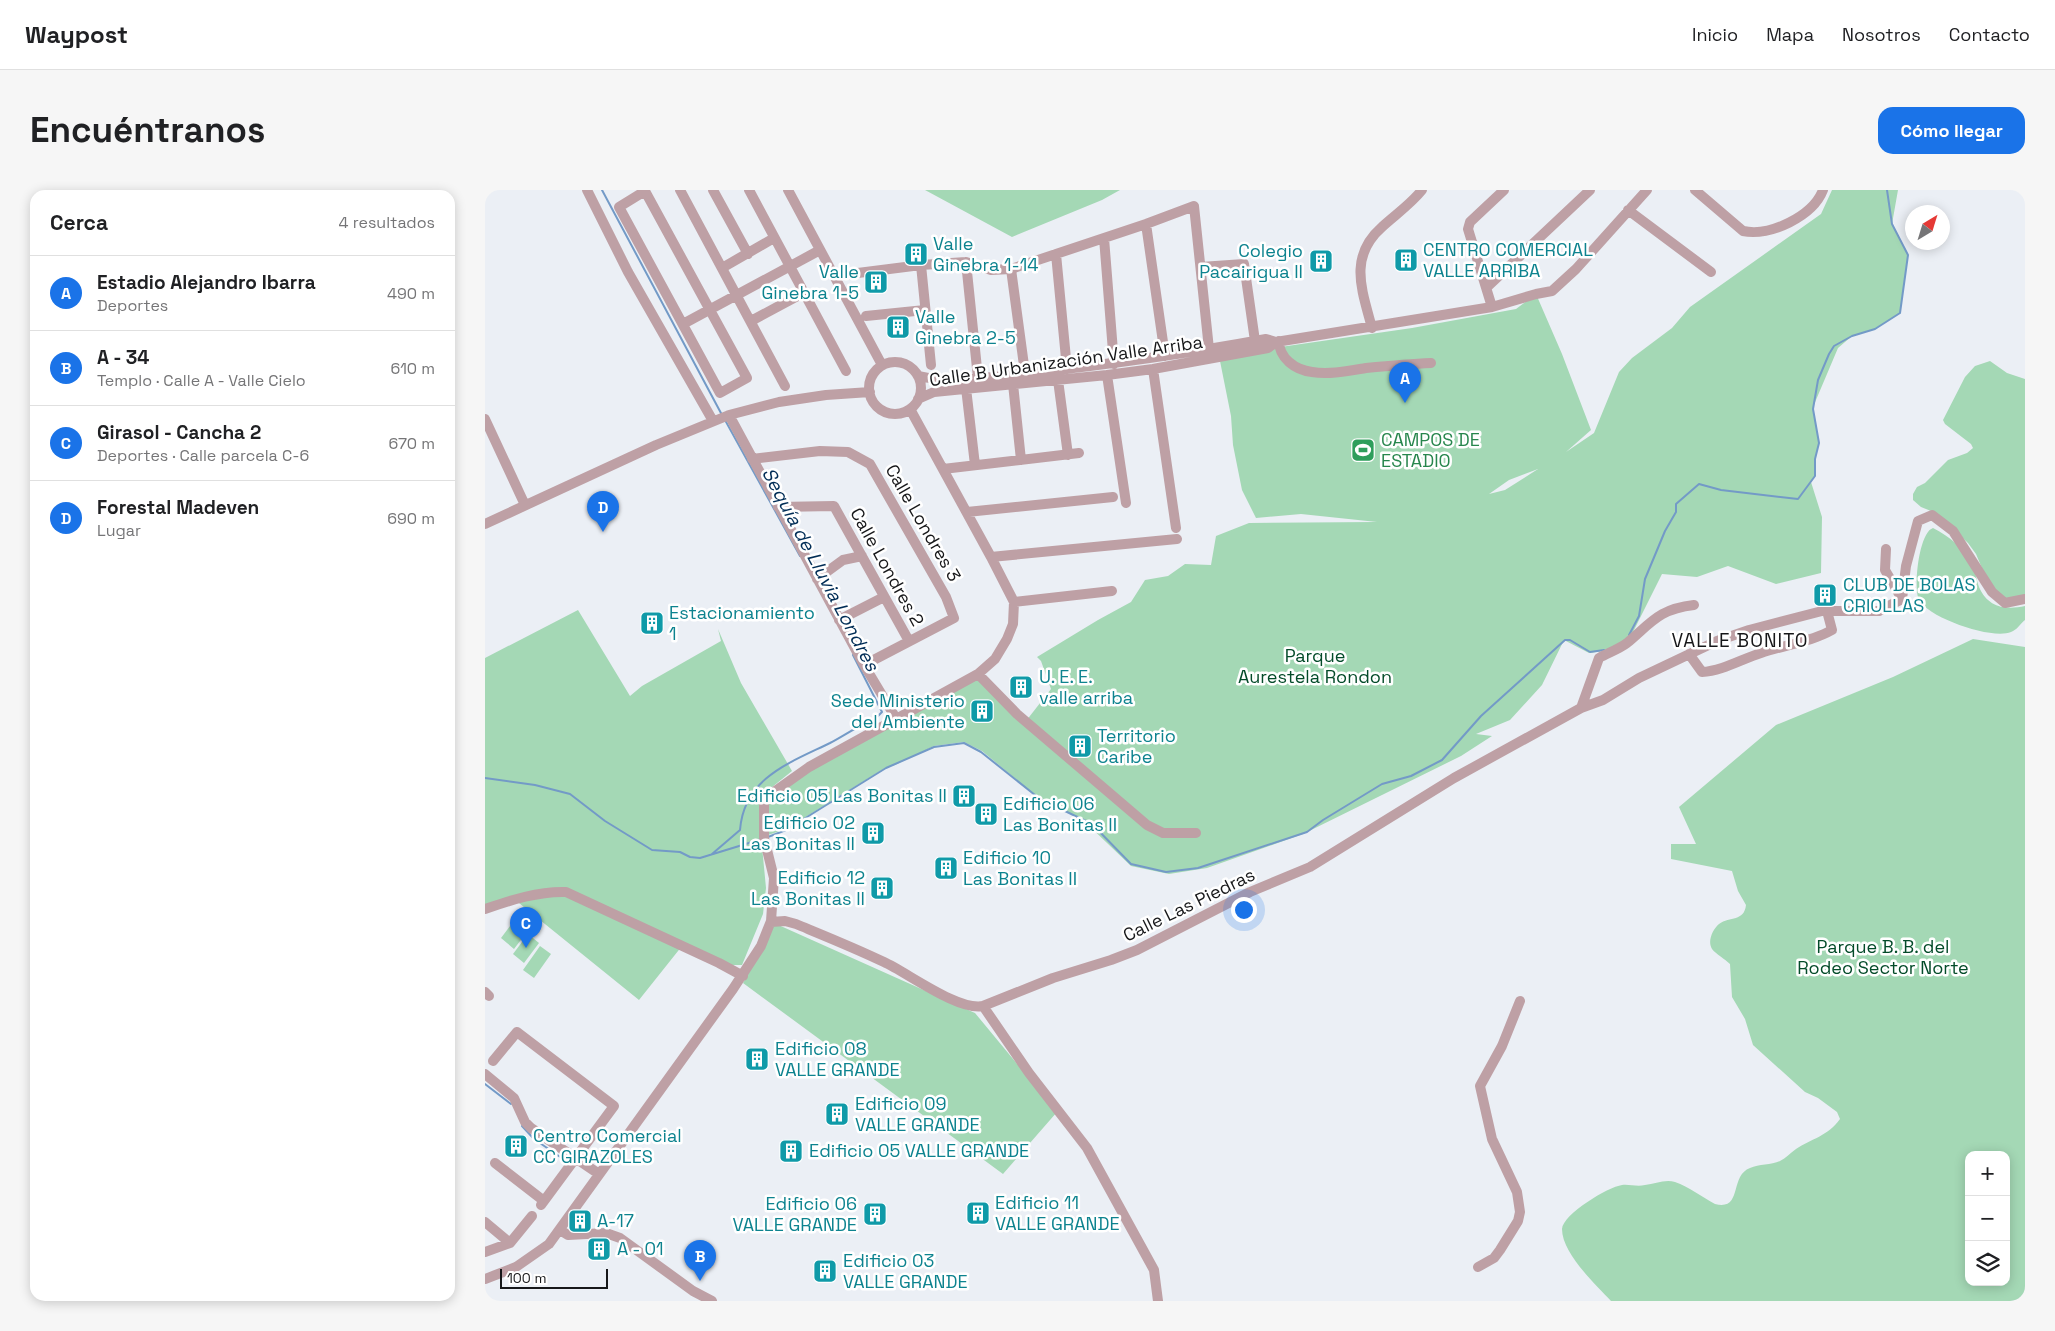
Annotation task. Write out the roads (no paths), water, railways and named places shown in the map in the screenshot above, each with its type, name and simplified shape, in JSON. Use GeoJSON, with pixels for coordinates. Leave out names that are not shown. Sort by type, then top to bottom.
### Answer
{"type":"FeatureCollection","features":[{"type":"Feature","properties":{"kind":"street"},"geometry":{"type":"LineString","coordinates":[[587,190],[628,272],[713,421]]}},
{"type":"Feature","properties":{"kind":"street"},"geometry":{"type":"LineString","coordinates":[[680,190],[785,386]]}},
{"type":"Feature","properties":{"kind":"street"},"geometry":{"type":"LineString","coordinates":[[713,190],[748,254]]}},
{"type":"Feature","properties":{"kind":"street"},"geometry":{"type":"LineString","coordinates":[[749,190],[788,266],[846,371]]}},
{"type":"Feature","properties":{"kind":"street"},"geometry":{"type":"LineString","coordinates":[[788,190],[882,365]]}},
{"type":"Feature","properties":{"kind":"street"},"geometry":{"type":"LineString","coordinates":[[1372,328],[1359,269],[1364,251],[1379,229],[1422,190]]}},
{"type":"Feature","properties":{"kind":"street"},"geometry":{"type":"LineString","coordinates":[[1492,307],[1468,229],[1470,222],[1504,190]]}},
{"type":"Feature","properties":{"kind":"street"},"geometry":{"type":"LineString","coordinates":[[1487,287],[1591,190]]}},
{"type":"Feature","properties":{"kind":"street","name":"Calle B Urbanización Valle Arriba"},"geometry":{"type":"LineString","coordinates":[[919,376],[934,380],[978,378],[1114,364],[1266,339],[1277,341],[1372,328],[1492,307],[1552,291],[1576,270],[1647,190]]}},
{"type":"Feature","properties":{"kind":"street"},"geometry":{"type":"LineString","coordinates":[[1695,190],[1743,231],[1751,233],[1762,232],[1801,217],[1812,207],[1823,190]]}},
{"type":"Feature","properties":{"kind":"street"},"geometry":{"type":"LineString","coordinates":[[645,191],[710,309],[747,378],[720,392],[619,207],[645,191]]}},
{"type":"Feature","properties":{"kind":"street"},"geometry":{"type":"LineString","coordinates":[[834,276],[921,265],[966,262],[991,270],[1011,269],[1194,206],[1209,349]]}},
{"type":"Feature","properties":{"kind":"street"},"geometry":{"type":"LineString","coordinates":[[1628,210],[1711,272]]}},
{"type":"Feature","properties":{"kind":"street"},"geometry":{"type":"LineString","coordinates":[[1146,224],[1165,356]]}},
{"type":"Feature","properties":{"kind":"street"},"geometry":{"type":"LineString","coordinates":[[722,268],[774,238]]}},
{"type":"Feature","properties":{"kind":"street"},"geometry":{"type":"LineString","coordinates":[[1104,238],[1114,364]]}},
{"type":"Feature","properties":{"kind":"street"},"geometry":{"type":"LineString","coordinates":[[683,324],[820,250]]}},
{"type":"Feature","properties":{"kind":"street"},"geometry":{"type":"LineString","coordinates":[[1056,254],[1067,369]]}},
{"type":"Feature","properties":{"kind":"street"},"geometry":{"type":"LineString","coordinates":[[966,262],[978,378]]}},
{"type":"Feature","properties":{"kind":"street"},"geometry":{"type":"LineString","coordinates":[[1201,268],[1244,264],[1255,341]]}},
{"type":"Feature","properties":{"kind":"street"},"geometry":{"type":"LineString","coordinates":[[921,265],[931,365]]}},
{"type":"Feature","properties":{"kind":"street"},"geometry":{"type":"LineString","coordinates":[[1011,269],[1025,373]]}},
{"type":"Feature","properties":{"kind":"street"},"geometry":{"type":"LineString","coordinates":[[751,321],[803,293]]}},
{"type":"Feature","properties":{"kind":"street"},"geometry":{"type":"LineString","coordinates":[[866,316],[925,310]]}},
{"type":"Feature","properties":{"kind":"street"},"geometry":{"type":"LineString","coordinates":[[1277,341],[1279,350],[1287,362],[1311,372],[1339,372],[1431,363]]}},
{"type":"Feature","properties":{"kind":"street","name":"Calle B Urbanización Valle Arriba"},"geometry":{"type":"LineString","coordinates":[[919,399],[934,392],[1153,369],[1268,348],[1277,341]]}},
{"type":"Feature","properties":{"kind":"street"},"geometry":{"type":"LineString","coordinates":[[891,362],[907,364],[919,376],[921,389],[919,399],[910,409],[902,413],[893,414],[884,411],[877,406],[869,392],[869,384],[877,369],[891,362]]}},
{"type":"Feature","properties":{"kind":"street"},"geometry":{"type":"LineString","coordinates":[[991,557],[1177,534],[1153,369]]}},
{"type":"Feature","properties":{"kind":"street"},"geometry":{"type":"LineString","coordinates":[[1107,375],[1126,503]]}},
{"type":"Feature","properties":{"kind":"street"},"geometry":{"type":"LineString","coordinates":[[1058,380],[1068,455]]}},
{"type":"Feature","properties":{"kind":"street"},"geometry":{"type":"LineString","coordinates":[[1013,384],[1021,460]]}},
{"type":"Feature","properties":{"kind":"street"},"geometry":{"type":"LineString","coordinates":[[966,388],[975,465]]}},
{"type":"Feature","properties":{"kind":"street"},"geometry":{"type":"LineString","coordinates":[[485,524],[729,415],[779,402],[826,395],[869,392]]}},
{"type":"Feature","properties":{"kind":"street"},"geometry":{"type":"LineString","coordinates":[[485,1279],[516,1267],[549,1244],[743,976],[761,946],[771,922],[774,878],[764,838],[764,802],[809,767],[979,674],[995,658],[1007,639],[1013,624],[1014,602],[910,409]]}},
{"type":"Feature","properties":{"kind":"street"},"geometry":{"type":"LineString","coordinates":[[729,415],[839,620],[897,720]]}},
{"type":"Feature","properties":{"kind":"street"},"geometry":{"type":"LineString","coordinates":[[485,420],[525,505]]}},
{"type":"Feature","properties":{"kind":"street","name":"Calle Londres 3"},"geometry":{"type":"LineString","coordinates":[[752,459],[820,451],[848,452],[870,464],[946,597],[954,618],[864,665]]}},
{"type":"Feature","properties":{"kind":"street"},"geometry":{"type":"LineString","coordinates":[[943,469],[1079,453]]}},
{"type":"Feature","properties":{"kind":"street"},"geometry":{"type":"LineString","coordinates":[[967,512],[1113,497]]}},
{"type":"Feature","properties":{"kind":"street","name":"Calle Londres 2"},"geometry":{"type":"LineString","coordinates":[[778,507],[835,506],[909,641]]}},
{"type":"Feature","properties":{"kind":"street"},"geometry":{"type":"LineString","coordinates":[[1902,599],[1906,566],[1918,521],[1932,515],[1953,531],[1993,592],[2005,603],[2025,599]]}},
{"type":"Feature","properties":{"kind":"street"},"geometry":{"type":"LineString","coordinates":[[1886,549],[1885,570],[1902,599]]}},
{"type":"Feature","properties":{"kind":"street"},"geometry":{"type":"LineString","coordinates":[[817,579],[843,560],[862,556]]}},
{"type":"Feature","properties":{"kind":"street"},"geometry":{"type":"LineString","coordinates":[[1014,602],[1112,591]]}},
{"type":"Feature","properties":{"kind":"street"},"geometry":{"type":"LineString","coordinates":[[839,620],[884,597]]}},
{"type":"Feature","properties":{"kind":"street","name":"Calle Las Piedras"},"geometry":{"type":"LineString","coordinates":[[983,1006],[1053,978],[1111,960],[1143,947],[1250,892],[1310,867],[1454,778],[1581,708],[1603,700],[1639,678],[1717,640],[1749,630],[1827,611],[1879,610],[1902,599]]}},
{"type":"Feature","properties":{"kind":"street"},"geometry":{"type":"LineString","coordinates":[[1581,708],[1599,658],[1626,643],[1657,616],[1677,607],[1694,605]]}},
{"type":"Feature","properties":{"kind":"street"},"geometry":{"type":"LineString","coordinates":[[1689,654],[1702,672],[1714,671],[1761,653],[1820,637],[1831,630],[1827,611]]}},
{"type":"Feature","properties":{"kind":"street"},"geometry":{"type":"LineString","coordinates":[[979,674],[1017,714],[1147,825],[1163,833],[1196,834]]}},
{"type":"Feature","properties":{"kind":"street"},"geometry":{"type":"LineString","coordinates":[[485,909],[513,899],[566,892],[725,965],[743,976]]}},
{"type":"Feature","properties":{"kind":"street"},"geometry":{"type":"LineString","coordinates":[[771,922],[796,924],[886,963],[950,999],[975,1008],[983,1006],[1029,1073],[1087,1148],[1154,1270],[1158,1301]]}},
{"type":"Feature","properties":{"kind":"street"},"geometry":{"type":"LineString","coordinates":[[1478,1267],[1493,1258],[1500,1250],[1517,1221],[1520,1212],[1517,1192],[1492,1139],[1480,1086],[1502,1046],[1520,1001]]}},
{"type":"Feature","properties":{"kind":"street"},"geometry":{"type":"LineString","coordinates":[[493,1061],[517,1032],[614,1106],[543,1203],[495,1163]]}},
{"type":"Feature","properties":{"kind":"street"},"geometry":{"type":"LineString","coordinates":[[485,1074],[514,1098],[525,1122],[531,1128],[599,1174]]}},
{"type":"Feature","properties":{"kind":"street"},"geometry":{"type":"LineString","coordinates":[[485,1252],[510,1243],[532,1216]]}},
{"type":"Feature","properties":{"kind":"street"},"geometry":{"type":"LineString","coordinates":[[485,1222],[510,1243]]}},
{"type":"Feature","properties":{"kind":"street"},"geometry":{"type":"LineString","coordinates":[[559,1230],[568,1235],[606,1233],[620,1238],[702,1298],[712,1301]]}},
{"type":"Feature","properties":{"kind":"waterway"},"geometry":{"type":"LineString","coordinates":[[602,190],[722,415]]}},
{"type":"Feature","properties":{"kind":"waterway"},"geometry":{"type":"LineString","coordinates":[[1629,635],[1639,616],[1645,579],[1665,531],[1676,512],[1676,504],[1699,484],[1721,490],[1798,499],[1815,476],[1815,459],[1819,443],[1813,409],[1818,380],[1829,354],[1834,346],[1852,336],[1875,329],[1900,313],[1908,255],[1892,224],[1887,190]]}},
{"type":"Feature","properties":{"kind":"waterway","name":"Sequía de Lluvia Londres"},"geometry":{"type":"LineString","coordinates":[[725,420],[800,556]]}},
{"type":"Feature","properties":{"kind":"waterway"},"geometry":{"type":"LineString","coordinates":[[768,837],[786,830],[886,768],[934,747],[964,743],[981,752],[1040,799],[1092,824],[1131,864],[1166,872],[1198,868],[1307,832],[1382,784],[1411,776],[1442,760],[1481,716],[1565,640],[1570,640],[1590,652],[1604,650]]}},
{"type":"Feature","properties":{"kind":"waterway","name":"Sequía de Lluvia Londres"},"geometry":{"type":"LineString","coordinates":[[712,854],[740,830],[743,812],[750,797],[771,774],[874,720],[882,712],[853,655]]}},
{"type":"Feature","properties":{"kind":"waterway"},"geometry":{"type":"LineString","coordinates":[[485,778],[535,785],[570,794],[605,821],[652,850],[680,852],[690,857],[700,858],[762,839]]}},
{"type":"Feature","properties":{"kind":"waterway"},"geometry":{"type":"LineString","coordinates":[[485,1084],[511,1104]]}},
{"type":"Feature","properties":{"kind":"waterway"},"geometry":{"type":"LineString","coordinates":[[522,1126],[534,1139],[569,1163]]}},
{"type":"Feature","properties":{"kind":"place","name":"Valle Ginebra 1-14"},"geometry":{"type":"Point","coordinates":[916,254]}},
{"type":"Feature","properties":{"kind":"place","name":"CENTRO COMERCIAL VALLE ARRIBA"},"geometry":{"type":"Point","coordinates":[1406,260]}},
{"type":"Feature","properties":{"kind":"place","name":"Colegio Pacairigua II"},"geometry":{"type":"Point","coordinates":[1321,261]}},
{"type":"Feature","properties":{"kind":"place","name":"Valle Ginebra 1-5"},"geometry":{"type":"Point","coordinates":[876,282]}},
{"type":"Feature","properties":{"kind":"place","name":"Valle Ginebra 2-5"},"geometry":{"type":"Point","coordinates":[898,327]}},
{"type":"Feature","properties":{"kind":"place","name":"Estadio Alejandro Ibarra"},"geometry":{"type":"Point","coordinates":[1405,403]}},
{"type":"Feature","properties":{"kind":"place","name":"CAMPOS DE ESTADIO"},"geometry":{"type":"Point","coordinates":[1363,450]}},
{"type":"Feature","properties":{"kind":"place","name":"Forestal Madeven"},"geometry":{"type":"Point","coordinates":[603,532]}},
{"type":"Feature","properties":{"kind":"place","name":"CLUB DE BOLAS CRIOLLAS"},"geometry":{"type":"Point","coordinates":[1825,595]}},
{"type":"Feature","properties":{"kind":"place","name":"Estacionamiento 1"},"geometry":{"type":"Point","coordinates":[652,623]}},
{"type":"Feature","properties":{"kind":"place","name":"U. E. E. valle arriba"},"geometry":{"type":"Point","coordinates":[1021,687]}},
{"type":"Feature","properties":{"kind":"place","name":"Sede Ministerio del Ambiente"},"geometry":{"type":"Point","coordinates":[982,711]}},
{"type":"Feature","properties":{"kind":"place","name":"Territorio Caribe"},"geometry":{"type":"Point","coordinates":[1080,746]}},
{"type":"Feature","properties":{"kind":"place","name":"Edificio 05 Las Bonitas II"},"geometry":{"type":"Point","coordinates":[964,796]}},
{"type":"Feature","properties":{"kind":"place","name":"Edificio 06 Las Bonitas II"},"geometry":{"type":"Point","coordinates":[986,814]}},
{"type":"Feature","properties":{"kind":"place","name":"Edificio 02 Las Bonitas II"},"geometry":{"type":"Point","coordinates":[873,833]}},
{"type":"Feature","properties":{"kind":"place","name":"Edificio 10 Las Bonitas II"},"geometry":{"type":"Point","coordinates":[946,868]}},
{"type":"Feature","properties":{"kind":"place","name":"Edificio 12 Las Bonitas II"},"geometry":{"type":"Point","coordinates":[882,888]}},
{"type":"Feature","properties":{"kind":"place","name":"Girasol - Cancha 2"},"geometry":{"type":"Point","coordinates":[526,948]}},
{"type":"Feature","properties":{"kind":"place","name":"Edificio 08 VALLE GRANDE"},"geometry":{"type":"Point","coordinates":[757,1059]}},
{"type":"Feature","properties":{"kind":"place","name":"Edificio 09 VALLE GRANDE"},"geometry":{"type":"Point","coordinates":[837,1114]}},
{"type":"Feature","properties":{"kind":"place","name":"Centro Comercial CC GIRAZOLES"},"geometry":{"type":"Point","coordinates":[516,1146]}},
{"type":"Feature","properties":{"kind":"place","name":"Edificio 05 VALLE GRANDE"},"geometry":{"type":"Point","coordinates":[791,1151]}},
{"type":"Feature","properties":{"kind":"place","name":"Edificio 11 VALLE GRANDE"},"geometry":{"type":"Point","coordinates":[978,1213]}},
{"type":"Feature","properties":{"kind":"place","name":"Edificio 06 VALLE GRANDE"},"geometry":{"type":"Point","coordinates":[875,1214]}},
{"type":"Feature","properties":{"kind":"place","name":"A-17"},"geometry":{"type":"Point","coordinates":[580,1221]}},
{"type":"Feature","properties":{"kind":"place","name":"A - 01"},"geometry":{"type":"Point","coordinates":[599,1249]}},
{"type":"Feature","properties":{"kind":"place","name":"Edificio 03 VALLE GRANDE"},"geometry":{"type":"Point","coordinates":[825,1271]}},
{"type":"Feature","properties":{"kind":"place","name":"A - 34"},"geometry":{"type":"Point","coordinates":[700,1281]}},
{"type":"Feature","properties":{"kind":"district","name":"VALLE BONITO"},"geometry":{"type":"Point","coordinates":[1740,640]}},
{"type":"Feature","properties":{"kind":"park label","name":"Parque Aurestela Rondon"},"geometry":{"type":"Point","coordinates":[1315,666]}},
{"type":"Feature","properties":{"kind":"park label","name":"Parque B. B. del Rodeo Sector Norte"},"geometry":{"type":"Point","coordinates":[1883,958]}}]}
